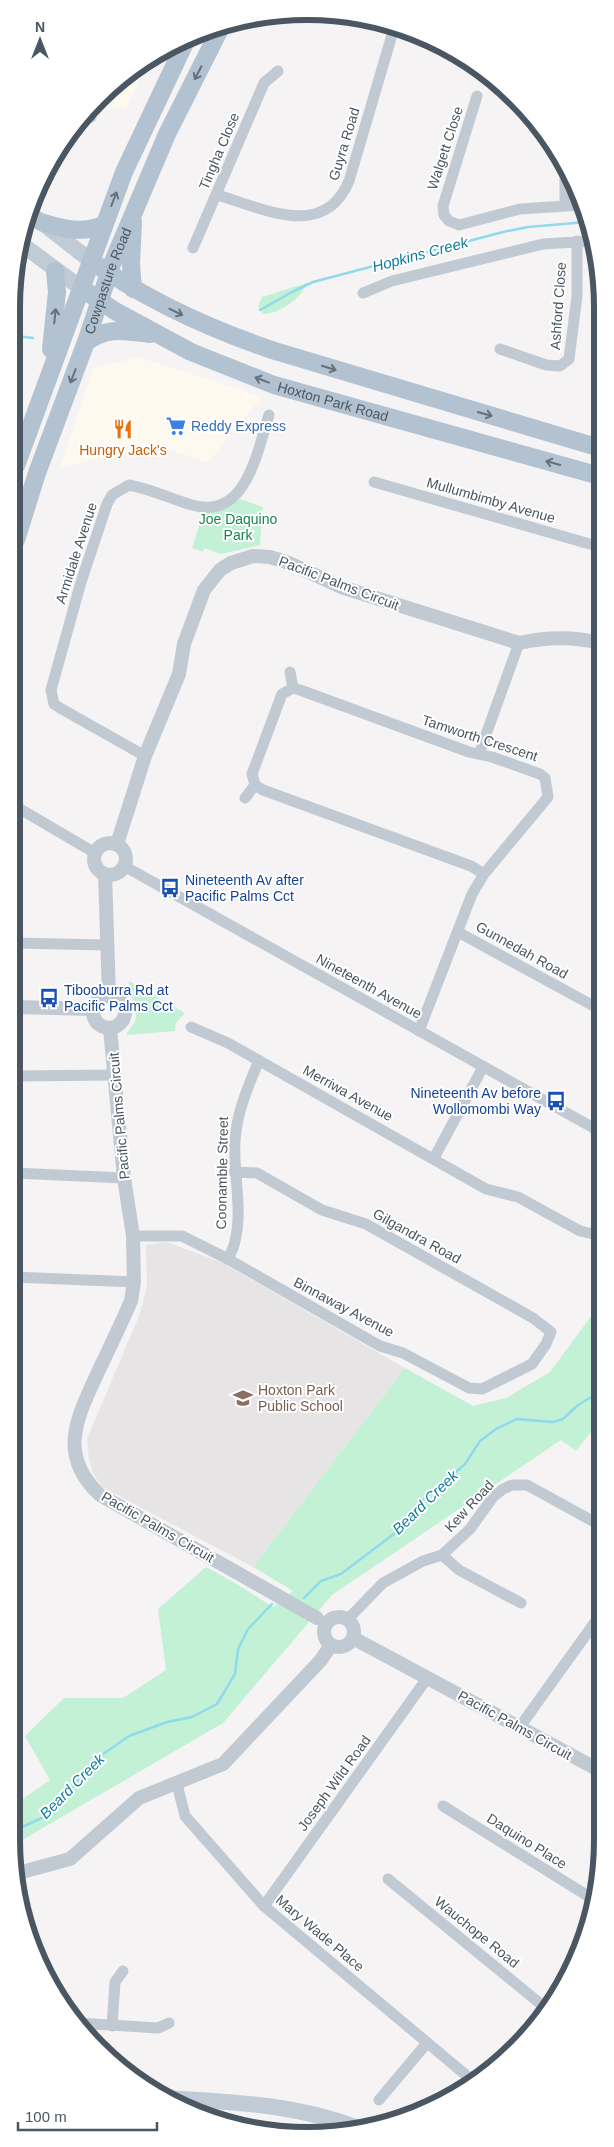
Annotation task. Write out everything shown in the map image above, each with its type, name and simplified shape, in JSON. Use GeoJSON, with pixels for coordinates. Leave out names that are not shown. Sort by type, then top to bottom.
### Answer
{"type":"FeatureCollection","features":[{"type":"Feature","properties":{"kind":"main road","name":"Cowpasture Road"},"geometry":{"type":"LineString","coordinates":[[20,527],[37,473],[86,342],[108,273],[167,134],[217,34]]}},
{"type":"Feature","properties":{"kind":"main road","name":"Cowpasture Road"},"geometry":{"type":"LineString","coordinates":[[20,455],[103,225],[128,165],[183,49]]}},
{"type":"Feature","properties":{"kind":"main road"},"geometry":{"type":"LineString","coordinates":[[133,211],[131,264],[133,289]]}},
{"type":"Feature","properties":{"kind":"main road"},"geometry":{"type":"LineString","coordinates":[[36,218],[66,230],[83,231],[103,225]]}},
{"type":"Feature","properties":{"kind":"main road"},"geometry":{"type":"LineString","coordinates":[[36,218],[91,261],[133,289],[177,312],[226,334],[275,351],[594,446]]}},
{"type":"Feature","properties":{"kind":"main road"},"geometry":{"type":"LineString","coordinates":[[27,248],[55,271],[81,288]]}},
{"type":"Feature","properties":{"kind":"main road"},"geometry":{"type":"LineString","coordinates":[[47,381],[57,292],[55,271]]}},
{"type":"Feature","properties":{"kind":"main road","name":"Hoxton Park Road"},"geometry":{"type":"LineString","coordinates":[[81,288],[191,352],[274,384],[594,474]]}},
{"type":"Feature","properties":{"kind":"main road"},"geometry":{"type":"LineString","coordinates":[[86,342],[99,333],[107,331],[158,334]]}},
{"type":"Feature","properties":{"kind":"main road"},"geometry":{"type":"LineString","coordinates":[[185,2099],[278,2106],[316,2114],[347,2124]]}},
{"type":"Feature","properties":{"kind":"street","name":"Guyra Road"},"geometry":{"type":"LineString","coordinates":[[217,195],[290,216],[306,217],[323,213],[340,199],[349,181],[392,33]]}},
{"type":"Feature","properties":{"kind":"street","name":"Tingha Close"},"geometry":{"type":"LineString","coordinates":[[193,248],[264,83],[278,71]]}},
{"type":"Feature","properties":{"kind":"street","name":"Walgett Close"},"geometry":{"type":"LineString","coordinates":[[477,96],[443,206],[444,215],[449,221],[459,225],[520,209],[575,205]]}},
{"type":"Feature","properties":{"kind":"street"},"geometry":{"type":"LineString","coordinates":[[565,182],[565,205]]}},
{"type":"Feature","properties":{"kind":"street","name":"Ashford Close"},"geometry":{"type":"LineString","coordinates":[[500,349],[546,365],[560,366],[569,360],[577,296],[577,241]]}},
{"type":"Feature","properties":{"kind":"street"},"geometry":{"type":"LineString","coordinates":[[363,293],[392,281],[542,244],[586,241]]}},
{"type":"Feature","properties":{"kind":"street","name":"Armidale Avenue"},"geometry":{"type":"LineString","coordinates":[[145,756],[60,708],[51,698],[51,690],[63,645],[107,504],[112,494],[129,485],[193,506],[212,508],[222,504],[235,496],[246,482],[269,415]]}},
{"type":"Feature","properties":{"kind":"street","name":"Mullumbimby Avenue"},"geometry":{"type":"LineString","coordinates":[[374,482],[594,545]]}},
{"type":"Feature","properties":{"kind":"street","name":"Pacific Palms Circuit"},"geometry":{"type":"LineString","coordinates":[[116,844],[145,756],[179,674],[184,644],[204,590],[220,570],[242,558],[262,556],[289,563],[341,587],[519,643],[548,638],[566,638],[594,642]]}},
{"type":"Feature","properties":{"kind":"street"},"geometry":{"type":"LineString","coordinates":[[479,754],[519,643]]}},
{"type":"Feature","properties":{"kind":"street"},"geometry":{"type":"LineString","coordinates":[[290,672],[293,688],[282,694],[252,774],[256,785],[263,790],[471,866],[484,874]]}},
{"type":"Feature","properties":{"kind":"street","name":"Tamworth Crescent"},"geometry":{"type":"LineString","coordinates":[[293,688],[540,774],[545,778],[548,797],[484,874],[472,894],[419,1031]]}},
{"type":"Feature","properties":{"kind":"street"},"geometry":{"type":"LineString","coordinates":[[245,798],[256,785]]}},
{"type":"Feature","properties":{"kind":"street"},"geometry":{"type":"LineString","coordinates":[[20,809],[95,853]]}},
{"type":"Feature","properties":{"kind":"street"},"geometry":{"type":"LineString","coordinates":[[105,874],[117,873],[124,866],[125,853],[116,844],[104,844],[95,853],[95,864],[105,874],[109,996]]}},
{"type":"Feature","properties":{"kind":"street","name":"Nineteenth Avenue"},"geometry":{"type":"LineString","coordinates":[[124,866],[594,1129]]}},
{"type":"Feature","properties":{"kind":"street","name":"Gunnedah Road"},"geometry":{"type":"LineString","coordinates":[[458,932],[594,1007]]}},
{"type":"Feature","properties":{"kind":"street"},"geometry":{"type":"LineString","coordinates":[[20,943],[107,945]]}},
{"type":"Feature","properties":{"kind":"street"},"geometry":{"type":"LineString","coordinates":[[109,996],[120,1000],[125,1011],[121,1022],[110,1028],[102,1026],[96,1021],[94,1009],[101,999],[109,996]]}},
{"type":"Feature","properties":{"kind":"street"},"geometry":{"type":"LineString","coordinates":[[20,1007],[94,1009]]}},
{"type":"Feature","properties":{"kind":"street","name":"Merriwa Avenue"},"geometry":{"type":"LineString","coordinates":[[191,1027],[228,1043],[259,1060],[486,1189],[518,1197],[580,1231],[594,1234]]}},
{"type":"Feature","properties":{"kind":"street","name":"Pacific Palms Circuit"},"geometry":{"type":"LineString","coordinates":[[110,1028],[116,1075],[124,1178],[133,1236],[134,1282],[131,1301],[77,1418],[74,1440],[78,1461],[83,1475],[100,1496],[321,1621]]}},
{"type":"Feature","properties":{"kind":"street","name":"Coonamble Street"},"geometry":{"type":"LineString","coordinates":[[228,1259],[235,1241],[238,1214],[234,1172],[235,1140],[239,1109],[259,1060]]}},
{"type":"Feature","properties":{"kind":"street"},"geometry":{"type":"LineString","coordinates":[[434,1158],[483,1067]]}},
{"type":"Feature","properties":{"kind":"street"},"geometry":{"type":"LineString","coordinates":[[20,1076],[116,1075]]}},
{"type":"Feature","properties":{"kind":"street","name":"Gilgandra Road"},"geometry":{"type":"LineString","coordinates":[[234,1172],[257,1173],[328,1212],[366,1224],[533,1318],[551,1332]]}},
{"type":"Feature","properties":{"kind":"street"},"geometry":{"type":"LineString","coordinates":[[20,1173],[124,1178]]}},
{"type":"Feature","properties":{"kind":"street","name":"Binnaway Avenue"},"geometry":{"type":"LineString","coordinates":[[133,1236],[182,1236],[228,1259],[380,1346],[403,1353],[469,1388],[482,1389],[532,1364],[546,1344],[551,1332]]}},
{"type":"Feature","properties":{"kind":"street"},"geometry":{"type":"LineString","coordinates":[[20,1277],[134,1282]]}},
{"type":"Feature","properties":{"kind":"street","name":"Kew Road"},"geometry":{"type":"LineString","coordinates":[[348,1619],[383,1583],[423,1561],[442,1555],[470,1529],[493,1497],[503,1488],[512,1485],[527,1485],[594,1522]]}},
{"type":"Feature","properties":{"kind":"street"},"geometry":{"type":"LineString","coordinates":[[442,1555],[459,1570],[521,1603]]}},
{"type":"Feature","properties":{"kind":"street"},"geometry":{"type":"LineString","coordinates":[[336,1617],[348,1619],[354,1628],[353,1638],[341,1647],[331,1645],[325,1638],[321,1621],[336,1617]]}},
{"type":"Feature","properties":{"kind":"street"},"geometry":{"type":"LineString","coordinates":[[519,1728],[594,1624]]}},
{"type":"Feature","properties":{"kind":"street","name":"Pacific Palms Circuit"},"geometry":{"type":"LineString","coordinates":[[353,1638],[594,1767]]}},
{"type":"Feature","properties":{"kind":"street"},"geometry":{"type":"LineString","coordinates":[[22,1874],[70,1859],[139,1798],[223,1764],[321,1660],[331,1645]]}},
{"type":"Feature","properties":{"kind":"street","name":"Joseph Wild Road"},"geometry":{"type":"LineString","coordinates":[[264,1906],[428,1677]]}},
{"type":"Feature","properties":{"kind":"street","name":"Mary Wade Place"},"geometry":{"type":"LineString","coordinates":[[177,1784],[185,1816],[264,1906],[468,2078]]}},
{"type":"Feature","properties":{"kind":"street","name":"Daquino Place"},"geometry":{"type":"LineString","coordinates":[[443,1806],[588,1896]]}},
{"type":"Feature","properties":{"kind":"street","name":"Wauchope Road"},"geometry":{"type":"LineString","coordinates":[[388,1879],[542,2005]]}},
{"type":"Feature","properties":{"kind":"street"},"geometry":{"type":"LineString","coordinates":[[112,2026],[116,1982],[123,1971]]}},
{"type":"Feature","properties":{"kind":"street"},"geometry":{"type":"LineString","coordinates":[[87,2024],[158,2028],[169,2024]]}},
{"type":"Feature","properties":{"kind":"street"},"geometry":{"type":"LineString","coordinates":[[379,2100],[427,2043]]}},
{"type":"Feature","properties":{"kind":"shaded area"},"geometry":{"type":"Polygon","coordinates":[[[143,71],[126,110],[102,107],[143,71]]]}},
{"type":"Feature","properties":{"kind":"shaded area"},"geometry":{"type":"Polygon","coordinates":[[[139,357],[262,397],[208,463],[155,445],[60,468],[94,368],[139,357]]]}},
{"type":"Feature","properties":{"kind":"shaded area","name":"Hoxton Park Public School"},"geometry":{"type":"Polygon","coordinates":[[[167,1242],[223,1263],[405,1368],[253,1567],[102,1487],[93,1473],[89,1460],[87,1439],[139,1316],[147,1287],[146,1245],[167,1242]]]}},
{"type":"Feature","properties":{"kind":"green space"},"geometry":{"type":"Polygon","coordinates":[[[307,283],[295,300],[276,311],[263,314],[258,306],[262,297],[307,283]]]}},
{"type":"Feature","properties":{"kind":"green space","name":"Joe Daquino Park"},"geometry":{"type":"Polygon","coordinates":[[[240,499],[263,507],[260,545],[221,554],[204,548],[203,552],[192,548],[203,513],[219,511],[240,499]]]}},
{"type":"Feature","properties":{"kind":"green space"},"geometry":{"type":"Polygon","coordinates":[[[129,981],[185,1013],[176,1023],[175,1031],[126,1035],[135,1021],[136,1015],[129,981]]]}},
{"type":"Feature","properties":{"kind":"green space"},"geometry":{"type":"Polygon","coordinates":[[[594,1312],[594,1430],[576,1451],[561,1440],[332,1595],[223,1723],[20,1841],[20,1801],[50,1780],[25,1736],[64,1698],[123,1698],[166,1670],[158,1609],[206,1567],[273,1607],[293,1591],[253,1567],[405,1368],[473,1406],[506,1398],[550,1372],[594,1312]]]}},
{"type":"Feature","properties":{"kind":"waterway","name":"Hopkins Creek"},"geometry":{"type":"LineString","coordinates":[[260,310],[313,282],[503,232],[528,227],[581,222]]}},
{"type":"Feature","properties":{"kind":"waterway","name":"Hopkins Creek"},"geometry":{"type":"LineString","coordinates":[[20,336],[33,338]]}},
{"type":"Feature","properties":{"kind":"waterway","name":"Beard Creek"},"geometry":{"type":"LineString","coordinates":[[304,1598],[321,1581],[341,1574],[403,1527],[422,1501],[465,1464],[480,1441],[496,1429],[517,1419],[553,1422],[563,1419],[578,1405],[594,1395]]}},
{"type":"Feature","properties":{"kind":"waterway","name":"Beard Creek"},"geometry":{"type":"LineString","coordinates":[[20,1828],[44,1817],[65,1797],[93,1761],[129,1736],[167,1722],[192,1717],[217,1704],[235,1674],[238,1649],[248,1629],[272,1604]]}},
{"type":"Feature","properties":{"kind":"place","name":"Reddy Express"},"geometry":{"type":"Point","coordinates":[176,426]}},
{"type":"Feature","properties":{"kind":"place","name":"Hungry Jack's"},"geometry":{"type":"Point","coordinates":[123,429]}},
{"type":"Feature","properties":{"kind":"place","name":"Nineteenth Av after Pacific Palms Cct"},"geometry":{"type":"Point","coordinates":[170,888]}},
{"type":"Feature","properties":{"kind":"place","name":"Tibooburra Rd at Pacific Palms Cct"},"geometry":{"type":"Point","coordinates":[49,998]}},
{"type":"Feature","properties":{"kind":"place","name":"Nineteenth Av before Wollomombi Way"},"geometry":{"type":"Point","coordinates":[556,1101]}},
{"type":"Feature","properties":{"kind":"place","name":"Hoxton Park Public School"},"geometry":{"type":"Point","coordinates":[243,1398]}}]}
